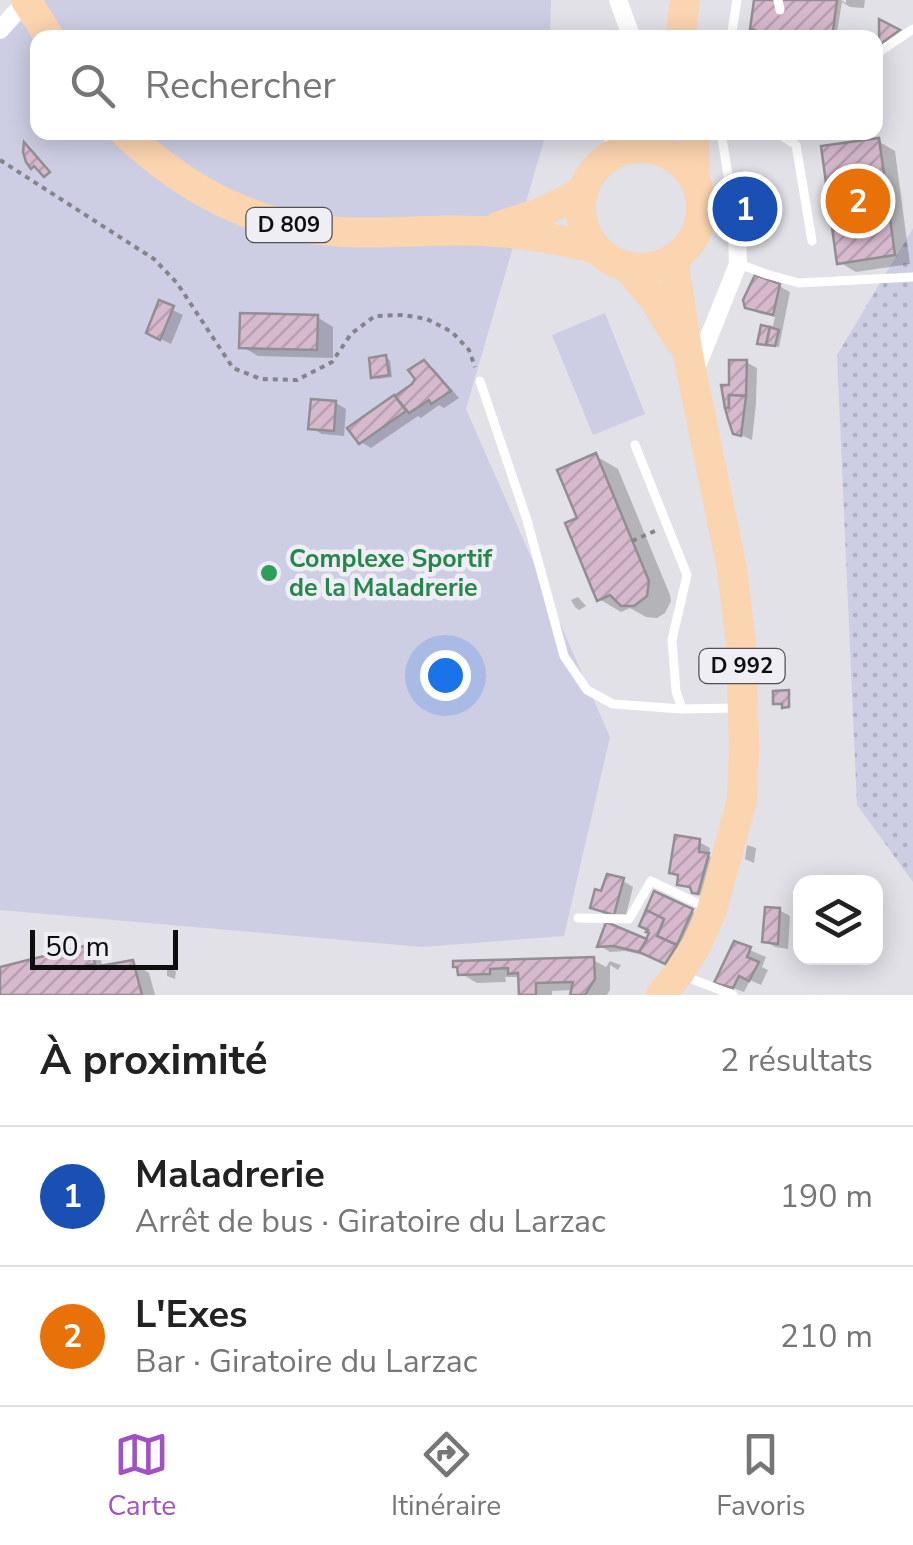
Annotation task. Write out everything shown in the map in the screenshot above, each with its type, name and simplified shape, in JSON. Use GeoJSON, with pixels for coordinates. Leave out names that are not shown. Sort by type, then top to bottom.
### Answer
{"type":"FeatureCollection","features":[{"type":"Feature","properties":{"kind":"main road"},"geometry":{"type":"LineString","coordinates":[[27,0],[45,30]]}},
{"type":"Feature","properties":{"kind":"main road","name":"D 809"},"geometry":{"type":"LineString","coordinates":[[132,140],[187,184],[261,218],[304,228],[348,232],[481,231],[560,239],[597,249]]}},
{"type":"Feature","properties":{"kind":"main road"},"geometry":{"type":"LineString","coordinates":[[695,140],[698,194],[698,227],[689,245],[673,259],[658,266],[626,266],[597,249],[586,231],[582,211],[590,178],[631,142],[674,157],[686,168],[698,194]]}},
{"type":"Feature","properties":{"kind":"main road","name":"D 809"},"geometry":{"type":"LineString","coordinates":[[481,231],[543,212],[584,191]]}},
{"type":"Feature","properties":{"kind":"main road","name":"D 992"},"geometry":{"type":"LineString","coordinates":[[670,984],[697,944],[729,852],[735,708],[712,481],[673,259]]}},
{"type":"Feature","properties":{"kind":"main road","name":"D 992"},"geometry":{"type":"LineString","coordinates":[[626,266],[654,299],[690,367]]}},
{"type":"Feature","properties":{"kind":"street"},"geometry":{"type":"LineString","coordinates":[[0,30],[27,0]]}},
{"type":"Feature","properties":{"kind":"street"},"geometry":{"type":"LineString","coordinates":[[618,0],[629,30]]}},
{"type":"Feature","properties":{"kind":"street"},"geometry":{"type":"LineString","coordinates":[[690,367],[738,264],[732,200],[698,194]]}},
{"type":"Feature","properties":{"kind":"lane"},"geometry":{"type":"LineString","coordinates":[[731,30],[737,0]]}},
{"type":"Feature","properties":{"kind":"lane"},"geometry":{"type":"LineString","coordinates":[[883,49],[913,29]]}},
{"type":"Feature","properties":{"kind":"lane"},"geometry":{"type":"LineString","coordinates":[[722,140],[732,200]]}},
{"type":"Feature","properties":{"kind":"lane"},"geometry":{"type":"LineString","coordinates":[[788,140],[796,145],[812,241]]}},
{"type":"Feature","properties":{"kind":"lane"},"geometry":{"type":"LineString","coordinates":[[738,264],[799,282],[913,277]]}},
{"type":"Feature","properties":{"kind":"lane"},"geometry":{"type":"LineString","coordinates":[[480,382],[527,520],[564,656],[587,690],[613,704],[682,710],[735,708]]}},
{"type":"Feature","properties":{"kind":"lane"},"geometry":{"type":"LineString","coordinates":[[635,445],[688,575],[672,640],[676,691],[682,710]]}},
{"type":"Feature","properties":{"kind":"lane"},"geometry":{"type":"LineString","coordinates":[[578,918],[630,919],[651,881],[712,910]]}},
{"type":"Feature","properties":{"kind":"lane"},"geometry":{"type":"LineString","coordinates":[[670,984],[733,995]]}},
{"type":"Feature","properties":{"kind":"path"},"geometry":{"type":"LineString","coordinates":[[0,160],[154,259],[178,284],[234,368],[261,379],[297,380],[332,362],[351,334],[375,316],[403,315],[427,319],[452,332],[469,350],[480,382]]}},
{"type":"Feature","properties":{"kind":"path"},"geometry":{"type":"LineString","coordinates":[[632,541],[656,530]]}},
{"type":"Feature","properties":{"kind":"shaded area","name":"Complexe Sportif de la Maladrerie"},"geometry":{"type":"Polygon","coordinates":[[[21,0],[551,0],[550,30],[30,30],[30,140],[544,140],[466,409],[610,737],[564,936],[422,947],[0,910],[0,16],[21,0]]]}},
{"type":"Feature","properties":{"kind":"shaded area"},"geometry":{"type":"Polygon","coordinates":[[[913,228],[913,882],[857,805],[837,355],[913,228]]]}},
{"type":"Feature","properties":{"kind":"shaded area"},"geometry":{"type":"Polygon","coordinates":[[[605,313],[645,414],[593,435],[552,335],[605,313]]]}},
{"type":"Feature","properties":{"kind":"building"},"geometry":{"type":"Polygon","coordinates":[[[754,0],[837,0],[833,30],[750,29],[754,0]]]}},
{"type":"Feature","properties":{"kind":"building"},"geometry":{"type":"Polygon","coordinates":[[[879,19],[900,30],[883,42],[883,30],[879,30],[879,19]]]}},
{"type":"Feature","properties":{"kind":"building"},"geometry":{"type":"Polygon","coordinates":[[[879,140],[895,255],[837,264],[821,146],[879,140]]]}},
{"type":"Feature","properties":{"kind":"building"},"geometry":{"type":"Polygon","coordinates":[[[24,142],[50,172],[44,177],[26,162],[24,142]]]}},
{"type":"Feature","properties":{"kind":"building"},"geometry":{"type":"Polygon","coordinates":[[[755,275],[780,284],[773,315],[745,308],[743,300],[755,275]]]}},
{"type":"Feature","properties":{"kind":"building"},"geometry":{"type":"Polygon","coordinates":[[[159,300],[174,306],[160,340],[146,333],[159,300]]]}},
{"type":"Feature","properties":{"kind":"building"},"geometry":{"type":"Polygon","coordinates":[[[240,313],[318,315],[317,350],[239,348],[240,313]]]}},
{"type":"Feature","properties":{"kind":"building"},"geometry":{"type":"Polygon","coordinates":[[[761,325],[770,327],[766,345],[757,344],[761,325]]]}},
{"type":"Feature","properties":{"kind":"building"},"geometry":{"type":"Polygon","coordinates":[[[770,327],[779,330],[775,346],[766,345],[770,327]]]}},
{"type":"Feature","properties":{"kind":"building"},"geometry":{"type":"Polygon","coordinates":[[[386,355],[389,375],[371,378],[369,358],[386,355]]]}},
{"type":"Feature","properties":{"kind":"building"},"geometry":{"type":"Polygon","coordinates":[[[424,360],[451,391],[409,413],[395,396],[415,379],[408,370],[424,360]]]}},
{"type":"Feature","properties":{"kind":"building"},"geometry":{"type":"Polygon","coordinates":[[[729,360],[747,360],[746,396],[729,395],[729,408],[725,408],[721,385],[729,385],[729,360]]]}},
{"type":"Feature","properties":{"kind":"building"},"geometry":{"type":"Polygon","coordinates":[[[394,395],[406,411],[359,444],[347,428],[394,395]]]}},
{"type":"Feature","properties":{"kind":"building"},"geometry":{"type":"Polygon","coordinates":[[[729,395],[746,396],[741,436],[733,434],[728,419],[725,408],[729,408],[729,395]]]}},
{"type":"Feature","properties":{"kind":"building"},"geometry":{"type":"Polygon","coordinates":[[[311,399],[336,401],[334,431],[308,429],[311,399]]]}},
{"type":"Feature","properties":{"kind":"building"},"geometry":{"type":"Polygon","coordinates":[[[596,453],[649,581],[647,596],[634,606],[621,606],[610,595],[597,601],[565,523],[577,518],[557,470],[596,453]]]}},
{"type":"Feature","properties":{"kind":"building"},"geometry":{"type":"Polygon","coordinates":[[[789,690],[789,707],[773,704],[773,691],[789,690]]]}},
{"type":"Feature","properties":{"kind":"building"},"geometry":{"type":"Polygon","coordinates":[[[675,835],[700,839],[699,852],[709,853],[698,894],[692,893],[690,887],[677,885],[678,875],[669,873],[675,835]]]}},
{"type":"Feature","properties":{"kind":"building"},"geometry":{"type":"Polygon","coordinates":[[[607,874],[624,878],[614,915],[590,908],[595,889],[601,891],[607,874]]]}},
{"type":"Feature","properties":{"kind":"building"},"geometry":{"type":"Polygon","coordinates":[[[654,891],[693,909],[677,945],[657,936],[664,919],[646,910],[654,891]]]}},
{"type":"Feature","properties":{"kind":"building"},"geometry":{"type":"Polygon","coordinates":[[[765,907],[780,908],[778,944],[762,942],[765,907]]]}},
{"type":"Feature","properties":{"kind":"building"},"geometry":{"type":"Polygon","coordinates":[[[646,910],[664,919],[657,936],[677,945],[665,964],[639,952],[649,933],[639,926],[646,910]]]}},
{"type":"Feature","properties":{"kind":"building"},"geometry":{"type":"Polygon","coordinates":[[[606,922],[647,939],[639,952],[597,947],[606,922]]]}},
{"type":"Feature","properties":{"kind":"building"},"geometry":{"type":"Polygon","coordinates":[[[734,941],[751,947],[747,957],[759,962],[749,981],[739,976],[733,988],[714,983],[734,941]]]}},
{"type":"Feature","properties":{"kind":"building"},"geometry":{"type":"Polygon","coordinates":[[[84,946],[87,957],[93,956],[95,964],[88,965],[89,968],[133,960],[142,995],[0,995],[0,967],[84,946]]]}},
{"type":"Feature","properties":{"kind":"building"},"geometry":{"type":"Polygon","coordinates":[[[594,957],[595,979],[585,995],[570,995],[573,982],[536,983],[536,995],[519,995],[518,973],[508,974],[508,968],[490,969],[490,974],[458,975],[457,967],[453,967],[453,961],[594,957]]]}},
{"type":"Feature","properties":{"kind":"place","name":"L'Exes"},"geometry":{"type":"Point","coordinates":[858,201]}},
{"type":"Feature","properties":{"kind":"place","name":"Maladrerie"},"geometry":{"type":"Point","coordinates":[745,209]}},
{"type":"Feature","properties":{"kind":"place","name":"Complexe Sportif de la Maladrerie"},"geometry":{"type":"Point","coordinates":[269,573]}}]}
